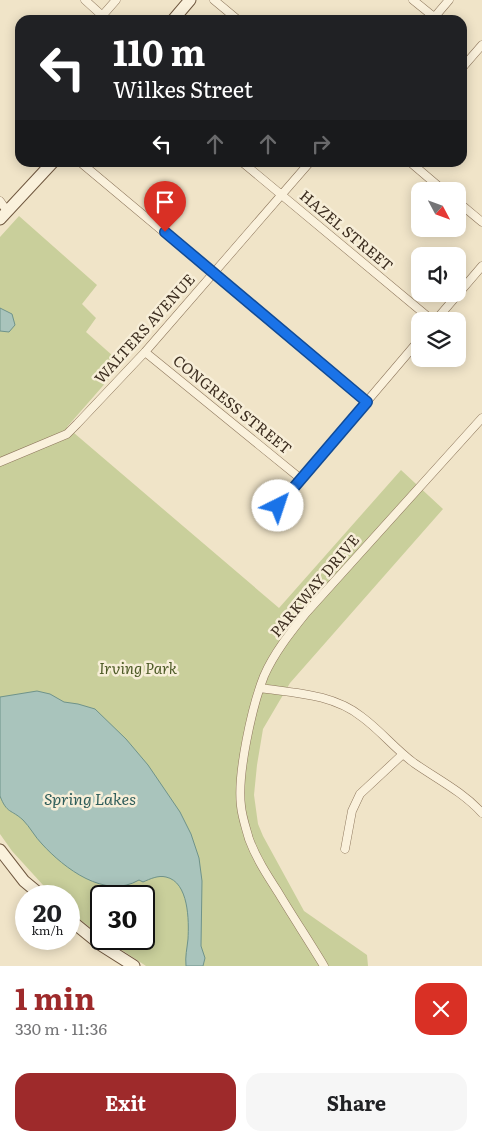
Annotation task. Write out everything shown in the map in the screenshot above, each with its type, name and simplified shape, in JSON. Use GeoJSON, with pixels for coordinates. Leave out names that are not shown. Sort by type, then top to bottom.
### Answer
{"type":"FeatureCollection","features":[{"type":"Feature","properties":{"kind":"street"},"geometry":{"type":"LineString","coordinates":[[85,0],[101,15]]}},
{"type":"Feature","properties":{"kind":"street"},"geometry":{"type":"LineString","coordinates":[[106,15],[116,0]]}},
{"type":"Feature","properties":{"kind":"street"},"geometry":{"type":"LineString","coordinates":[[177,15],[190,0]]}},
{"type":"Feature","properties":{"kind":"street"},"geometry":{"type":"LineString","coordinates":[[214,0],[232,15]]}},
{"type":"Feature","properties":{"kind":"street"},"geometry":{"type":"LineString","coordinates":[[413,0],[429,15]]}},
{"type":"Feature","properties":{"kind":"street"},"geometry":{"type":"LineString","coordinates":[[436,15],[449,0]]}},
{"type":"Feature","properties":{"kind":"street"},"geometry":{"type":"LineString","coordinates":[[467,62],[482,45]]}},
{"type":"Feature","properties":{"kind":"street"},"geometry":{"type":"LineString","coordinates":[[2,211],[48,167]]}},
{"type":"Feature","properties":{"kind":"street"},"geometry":{"type":"LineString","coordinates":[[86,167],[367,402]]}},
{"type":"Feature","properties":{"kind":"street","name":"HAZEL STREET"},"geometry":{"type":"LineString","coordinates":[[248,167],[423,312]]}},
{"type":"Feature","properties":{"kind":"street","name":"WALTERS AVENUE"},"geometry":{"type":"LineString","coordinates":[[0,462],[67,434],[145,352],[306,167]]}},
{"type":"Feature","properties":{"kind":"street"},"geometry":{"type":"LineString","coordinates":[[416,167],[433,182]]}},
{"type":"Feature","properties":{"kind":"street"},"geometry":{"type":"LineString","coordinates":[[466,209],[482,222]]}},
{"type":"Feature","properties":{"kind":"street"},"geometry":{"type":"LineString","coordinates":[[442,312],[482,266]]}},
{"type":"Feature","properties":{"kind":"street"},"geometry":{"type":"LineString","coordinates":[[278,506],[411,350]]}},
{"type":"Feature","properties":{"kind":"street","name":"CONGRESS STREET"},"geometry":{"type":"LineString","coordinates":[[145,352],[301,480]]}},
{"type":"Feature","properties":{"kind":"street","name":"PARKWAY DRIVE"},"geometry":{"type":"LineString","coordinates":[[324,966],[261,864],[244,821],[241,804],[242,770],[253,712],[260,688],[274,658],[306,613],[482,418]]}},
{"type":"Feature","properties":{"kind":"street"},"geometry":{"type":"LineString","coordinates":[[260,688],[311,694],[346,707],[361,716],[403,754],[458,792],[482,813]]}},
{"type":"Feature","properties":{"kind":"street"},"geometry":{"type":"LineString","coordinates":[[345,849],[352,811],[360,794],[403,754]]}},
{"type":"Feature","properties":{"kind":"street"},"geometry":{"type":"LineString","coordinates":[[0,850],[29,885]]}},
{"type":"Feature","properties":{"kind":"street"},"geometry":{"type":"LineString","coordinates":[[80,928],[101,945],[134,966]]}},
{"type":"Feature","properties":{"kind":"green space","name":"Irving Park"},"geometry":{"type":"Polygon","coordinates":[[[19,216],[97,285],[82,304],[96,318],[86,332],[122,364],[67,427],[279,608],[401,470],[443,509],[290,683],[263,729],[257,765],[254,795],[258,824],[304,911],[367,955],[368,966],[146,966],[122,950],[155,950],[155,885],[90,885],[90,927],[80,920],[80,885],[43,885],[12,851],[0,834],[0,237],[19,216]]]}},
{"type":"Feature","properties":{"kind":"water"},"geometry":{"type":"Polygon","coordinates":[[[0,308],[12,314],[15,325],[9,332],[0,331],[0,308]]]}},
{"type":"Feature","properties":{"kind":"water","name":"Spring Lakes"},"geometry":{"type":"Polygon","coordinates":[[[37,691],[50,694],[64,702],[95,709],[126,739],[148,765],[180,812],[191,834],[199,858],[202,881],[201,946],[205,958],[203,966],[186,966],[188,913],[183,894],[174,880],[160,877],[143,882],[139,880],[126,885],[99,884],[73,871],[62,863],[39,841],[23,820],[5,806],[0,796],[0,697],[37,691]]]}},
{"type":"Feature","properties":{"kind":"route"},"geometry":{"type":"LineString","coordinates":[[165,232],[367,402],[278,506]]}}]}
